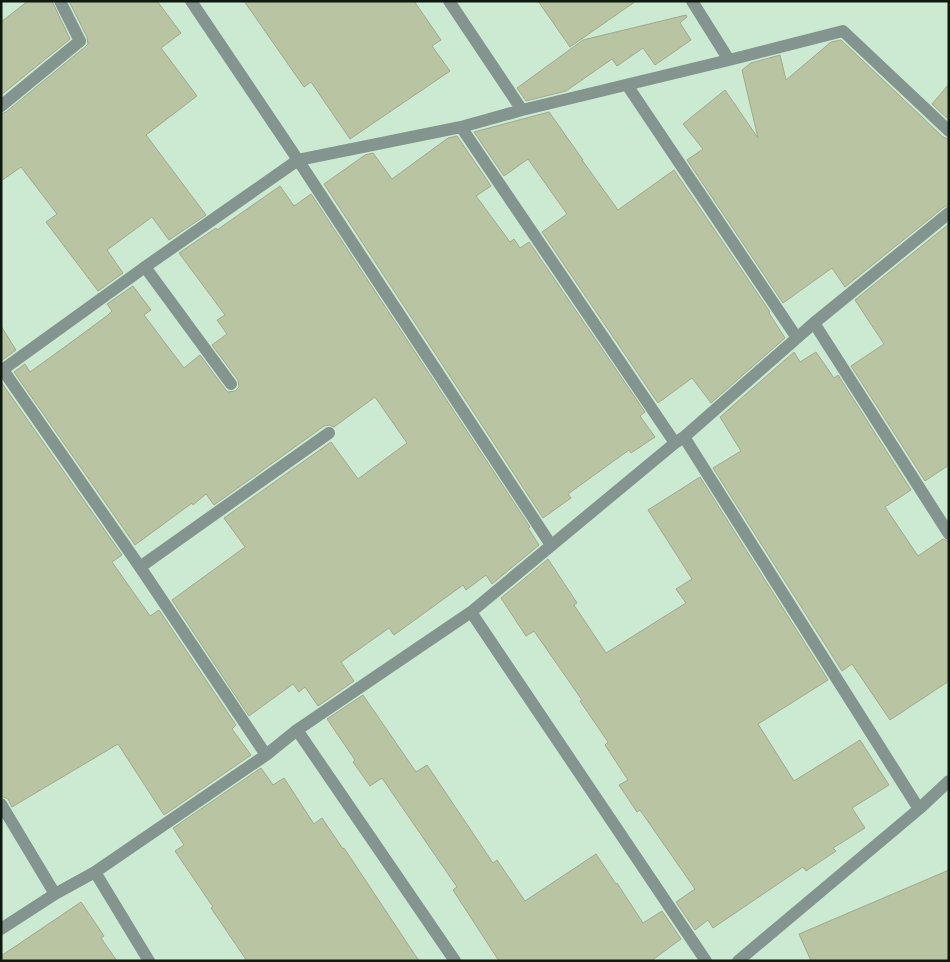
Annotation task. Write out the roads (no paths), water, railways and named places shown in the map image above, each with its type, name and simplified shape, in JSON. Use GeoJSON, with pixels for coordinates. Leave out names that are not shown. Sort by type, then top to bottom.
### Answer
{"type":"FeatureCollection","features":[{"type":"Feature","properties":{"kind":"street"},"geometry":{"type":"LineString","coordinates":[[1,106],[80,41],[60,1]]}},
{"type":"Feature","properties":{"kind":"street"},"geometry":{"type":"LineString","coordinates":[[191,1],[551,545]]}},
{"type":"Feature","properties":{"kind":"street"},"geometry":{"type":"LineString","coordinates":[[449,1],[522,110]]}},
{"type":"Feature","properties":{"kind":"street"},"geometry":{"type":"LineString","coordinates":[[692,1],[729,60]]}},
{"type":"Feature","properties":{"kind":"street"},"geometry":{"type":"LineString","coordinates":[[266,755],[140,568],[2,371],[298,160],[461,127],[522,110],[843,31],[949,131]]}},
{"type":"Feature","properties":{"kind":"street"},"geometry":{"type":"LineString","coordinates":[[627,85],[798,338]]}},
{"type":"Feature","properties":{"kind":"street"},"geometry":{"type":"LineString","coordinates":[[461,127],[679,440],[919,809]]}},
{"type":"Feature","properties":{"kind":"street"},"geometry":{"type":"LineString","coordinates":[[1,929],[95,872],[266,755],[297,730],[471,612],[679,440],[814,323],[949,213]]}},
{"type":"Feature","properties":{"kind":"street"},"geometry":{"type":"LineString","coordinates":[[146,267],[230,384]]}},
{"type":"Feature","properties":{"kind":"street"},"geometry":{"type":"LineString","coordinates":[[814,323],[949,534]]}},
{"type":"Feature","properties":{"kind":"street"},"geometry":{"type":"LineString","coordinates":[[140,568],[329,433]]}},
{"type":"Feature","properties":{"kind":"street"},"geometry":{"type":"LineString","coordinates":[[471,612],[706,961]]}},
{"type":"Feature","properties":{"kind":"street"},"geometry":{"type":"LineString","coordinates":[[297,730],[455,961]]}},
{"type":"Feature","properties":{"kind":"street"},"geometry":{"type":"LineString","coordinates":[[738,961],[919,809],[949,781]]}},
{"type":"Feature","properties":{"kind":"street"},"geometry":{"type":"LineString","coordinates":[[1,804],[56,894]]}},
{"type":"Feature","properties":{"kind":"street"},"geometry":{"type":"LineString","coordinates":[[95,872],[149,961]]}}]}
